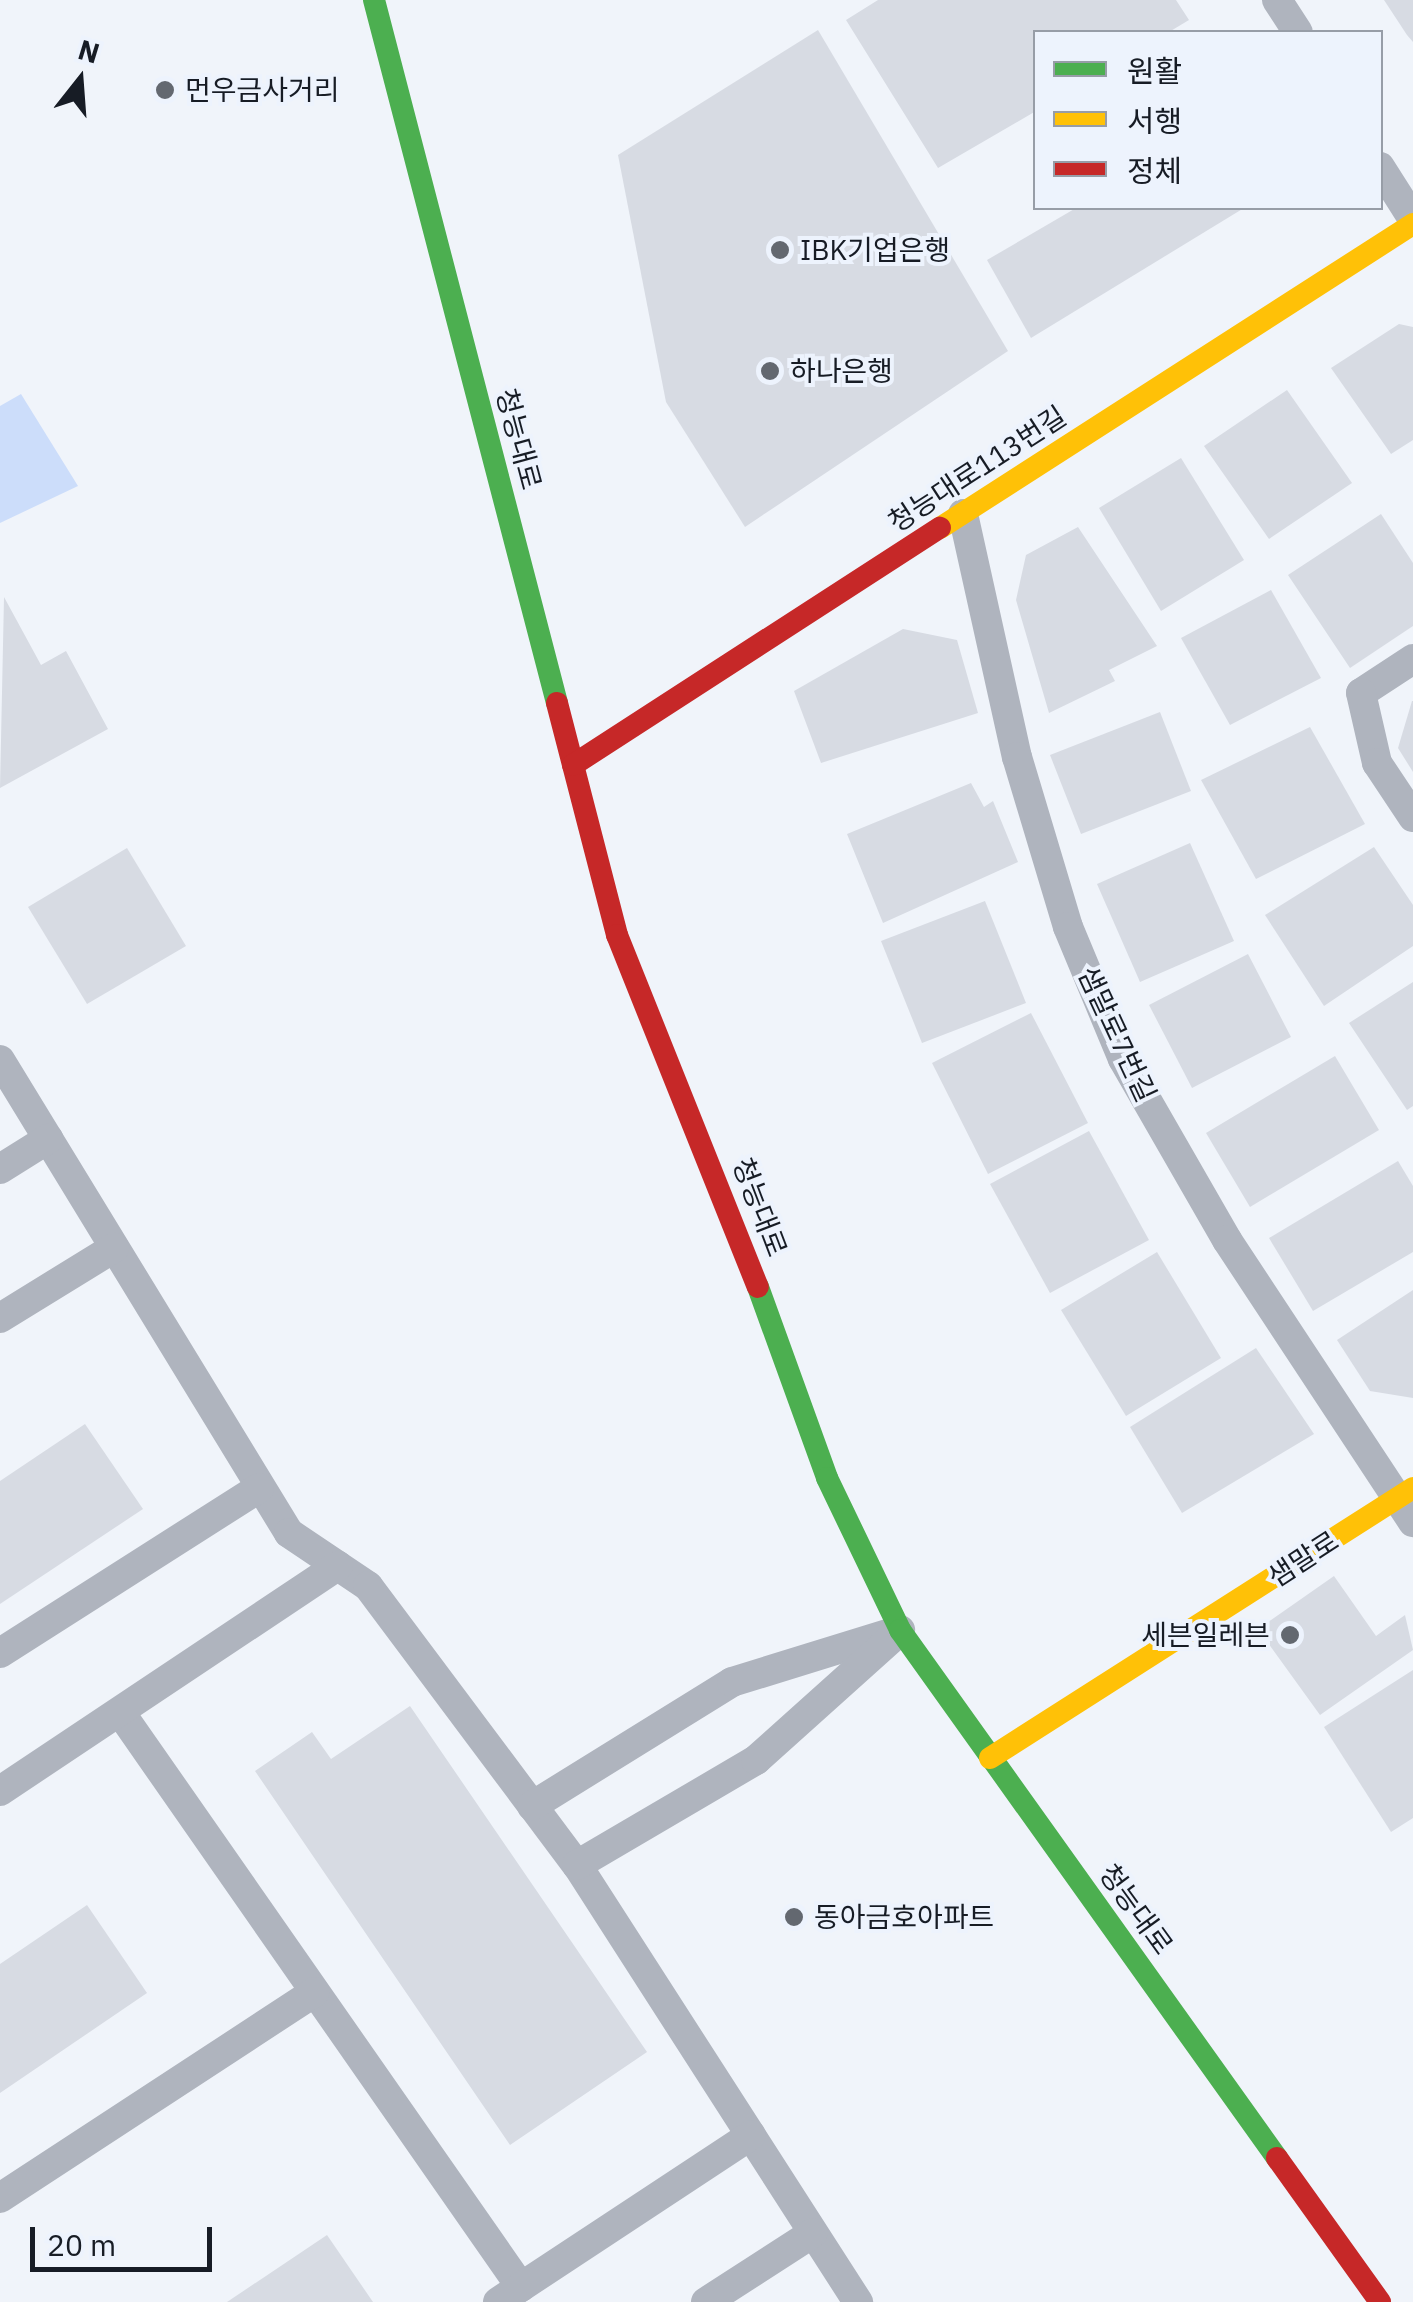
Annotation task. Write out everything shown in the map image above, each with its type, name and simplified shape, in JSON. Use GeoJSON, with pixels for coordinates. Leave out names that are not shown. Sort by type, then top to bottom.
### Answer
{"type":"FeatureCollection","features":[{"type":"Feature","properties":{"kind":"main road","name":"청능대로"},"geometry":{"type":"LineString","coordinates":[[374,0],[618,935],[726,1200],[826,1478],[900,1630],[1380,2302]]}},
{"type":"Feature","properties":{"kind":"main road","name":"청능대로113번길"},"geometry":{"type":"LineString","coordinates":[[573,765],[1413,222]]}},
{"type":"Feature","properties":{"kind":"main road","name":"샘말로"},"geometry":{"type":"LineString","coordinates":[[990,1758],[1408,1503]]}},
{"type":"Feature","properties":{"kind":"lane"},"geometry":{"type":"LineString","coordinates":[[1278,0],[1297,30]]}},
{"type":"Feature","properties":{"kind":"lane"},"geometry":{"type":"LineString","coordinates":[[1383,171],[1413,222]]}},
{"type":"Feature","properties":{"kind":"lane","name":"샘말로7번길"},"geometry":{"type":"LineString","coordinates":[[963,514],[1017,757],[1068,927],[1123,1059],[1227,1240],[1408,1503]]}},
{"type":"Feature","properties":{"kind":"lane"},"geometry":{"type":"LineString","coordinates":[[1413,659],[1361,693],[1377,762],[1413,817]]}},
{"type":"Feature","properties":{"kind":"lane"},"geometry":{"type":"LineString","coordinates":[[0,1060],[289,1533],[368,1586],[577,1865],[858,2302]]}},
{"type":"Feature","properties":{"kind":"lane"},"geometry":{"type":"LineString","coordinates":[[0,1169],[48,1139]]}},
{"type":"Feature","properties":{"kind":"lane"},"geometry":{"type":"LineString","coordinates":[[0,1318],[114,1248]]}},
{"type":"Feature","properties":{"kind":"lane"},"geometry":{"type":"LineString","coordinates":[[0,1654],[260,1488]]}},
{"type":"Feature","properties":{"kind":"lane"},"geometry":{"type":"LineString","coordinates":[[0,1791],[338,1566]]}},
{"type":"Feature","properties":{"kind":"lane"},"geometry":{"type":"LineString","coordinates":[[532,1806],[732,1682],[900,1630]]}},
{"type":"Feature","properties":{"kind":"lane"},"geometry":{"type":"LineString","coordinates":[[577,1865],[756,1760],[900,1630]]}},
{"type":"Feature","properties":{"kind":"lane"},"geometry":{"type":"LineString","coordinates":[[120,1712],[315,1992],[509,2294],[751,2135]]}},
{"type":"Feature","properties":{"kind":"lane"},"geometry":{"type":"LineString","coordinates":[[0,2198],[315,1992]]}},
{"type":"Feature","properties":{"kind":"lane"},"geometry":{"type":"LineString","coordinates":[[706,2302],[813,2233]]}},
{"type":"Feature","properties":{"kind":"shaded area"},"geometry":{"type":"Polygon","coordinates":[[[21,394],[78,486],[0,523],[0,406],[21,394]]]}},
{"type":"Feature","properties":{"kind":"building"},"geometry":{"type":"Polygon","coordinates":[[[878,0],[1176,0],[1189,20],[1172,30],[1033,30],[1033,113],[938,168],[846,20],[878,0]]]}},
{"type":"Feature","properties":{"kind":"building"},"geometry":{"type":"Polygon","coordinates":[[[1384,0],[1413,0],[1413,42],[1407,35],[1384,0]]]}},
{"type":"Feature","properties":{"kind":"building"},"geometry":{"type":"Polygon","coordinates":[[[818,30],[1008,351],[745,527],[666,402],[618,155],[818,30]]]}},
{"type":"Feature","properties":{"kind":"building"},"geometry":{"type":"Polygon","coordinates":[[[1073,210],[1241,210],[1031,338],[987,260],[1073,210]]]}},
{"type":"Feature","properties":{"kind":"building"},"geometry":{"type":"Polygon","coordinates":[[[1399,324],[1413,327],[1413,440],[1391,454],[1331,368],[1399,324]]]}},
{"type":"Feature","properties":{"kind":"building"},"geometry":{"type":"Polygon","coordinates":[[[1287,390],[1352,483],[1269,539],[1204,446],[1287,390]]]}},
{"type":"Feature","properties":{"kind":"building"},"geometry":{"type":"Polygon","coordinates":[[[1181,458],[1244,560],[1161,611],[1099,508],[1181,458]]]}},
{"type":"Feature","properties":{"kind":"building"},"geometry":{"type":"Polygon","coordinates":[[[1381,514],[1413,563],[1413,626],[1350,668],[1288,575],[1381,514]]]}},
{"type":"Feature","properties":{"kind":"building"},"geometry":{"type":"Polygon","coordinates":[[[1078,527],[1157,646],[1109,670],[1115,681],[1049,713],[1016,600],[1026,555],[1078,527]]]}},
{"type":"Feature","properties":{"kind":"building"},"geometry":{"type":"Polygon","coordinates":[[[1271,590],[1321,678],[1230,725],[1181,638],[1271,590]]]}},
{"type":"Feature","properties":{"kind":"building"},"geometry":{"type":"Polygon","coordinates":[[[4,597],[41,665],[66,651],[108,729],[0,788],[4,597]]]}},
{"type":"Feature","properties":{"kind":"building"},"geometry":{"type":"Polygon","coordinates":[[[903,629],[957,640],[978,713],[821,763],[794,691],[903,629]]]}},
{"type":"Feature","properties":{"kind":"building"},"geometry":{"type":"Polygon","coordinates":[[[1413,701],[1413,772],[1398,748],[1413,701]]]}},
{"type":"Feature","properties":{"kind":"building"},"geometry":{"type":"Polygon","coordinates":[[[1160,712],[1191,791],[1081,834],[1050,755],[1160,712]]]}},
{"type":"Feature","properties":{"kind":"building"},"geometry":{"type":"Polygon","coordinates":[[[1310,727],[1365,824],[1256,879],[1201,780],[1310,727]]]}},
{"type":"Feature","properties":{"kind":"building"},"geometry":{"type":"Polygon","coordinates":[[[971,783],[984,807],[993,801],[1018,862],[883,923],[847,834],[971,783]]]}},
{"type":"Feature","properties":{"kind":"building"},"geometry":{"type":"Polygon","coordinates":[[[1190,843],[1234,941],[1140,982],[1097,884],[1190,843]]]}},
{"type":"Feature","properties":{"kind":"building"},"geometry":{"type":"Polygon","coordinates":[[[1374,847],[1413,905],[1413,946],[1324,1006],[1265,915],[1374,847]]]}},
{"type":"Feature","properties":{"kind":"building"},"geometry":{"type":"Polygon","coordinates":[[[127,848],[186,946],[87,1004],[28,907],[127,848]]]}},
{"type":"Feature","properties":{"kind":"building"},"geometry":{"type":"Polygon","coordinates":[[[985,901],[1026,1003],[922,1043],[881,941],[985,901]]]}},
{"type":"Feature","properties":{"kind":"building"},"geometry":{"type":"Polygon","coordinates":[[[1248,954],[1291,1037],[1192,1088],[1149,1005],[1248,954]]]}},
{"type":"Feature","properties":{"kind":"building"},"geometry":{"type":"Polygon","coordinates":[[[1413,982],[1413,1106],[1407,1110],[1349,1023],[1413,982]]]}},
{"type":"Feature","properties":{"kind":"building"},"geometry":{"type":"Polygon","coordinates":[[[1031,1013],[1088,1123],[988,1174],[932,1063],[1031,1013]]]}},
{"type":"Feature","properties":{"kind":"building"},"geometry":{"type":"Polygon","coordinates":[[[1335,1056],[1379,1130],[1250,1207],[1206,1133],[1335,1056]]]}},
{"type":"Feature","properties":{"kind":"building"},"geometry":{"type":"Polygon","coordinates":[[[1089,1131],[1149,1240],[1050,1293],[990,1184],[1089,1131]]]}},
{"type":"Feature","properties":{"kind":"building"},"geometry":{"type":"Polygon","coordinates":[[[1398,1161],[1413,1186],[1413,1252],[1313,1311],[1269,1238],[1398,1161]]]}},
{"type":"Feature","properties":{"kind":"building"},"geometry":{"type":"Polygon","coordinates":[[[1157,1252],[1221,1358],[1126,1416],[1061,1310],[1157,1252]]]}},
{"type":"Feature","properties":{"kind":"building"},"geometry":{"type":"Polygon","coordinates":[[[1413,1290],[1413,1398],[1370,1391],[1337,1340],[1413,1290]]]}},
{"type":"Feature","properties":{"kind":"building"},"geometry":{"type":"Polygon","coordinates":[[[1256,1348],[1314,1434],[1182,1513],[1130,1427],[1256,1348]]]}},
{"type":"Feature","properties":{"kind":"building"},"geometry":{"type":"Polygon","coordinates":[[[85,1424],[143,1509],[0,1604],[0,1481],[85,1424]]]}},
{"type":"Feature","properties":{"kind":"building"},"geometry":{"type":"Polygon","coordinates":[[[1334,1576],[1376,1636],[1405,1615],[1413,1650],[1320,1715],[1258,1629],[1334,1576]]]}},
{"type":"Feature","properties":{"kind":"building"},"geometry":{"type":"Polygon","coordinates":[[[1413,1670],[1413,1818],[1391,1832],[1324,1727],[1413,1670]]]}},
{"type":"Feature","properties":{"kind":"building"},"geometry":{"type":"Polygon","coordinates":[[[410,1706],[647,2052],[510,2145],[255,1771],[312,1732],[331,1759],[410,1706]]]}},
{"type":"Feature","properties":{"kind":"building"},"geometry":{"type":"Polygon","coordinates":[[[87,1905],[147,1993],[0,2093],[0,1964],[87,1905]]]}},
{"type":"Feature","properties":{"kind":"building"},"geometry":{"type":"Polygon","coordinates":[[[327,2235],[373,2302],[227,2302],[327,2235]]]}},
{"type":"Feature","properties":{"kind":"traffic: fast"},"geometry":{"type":"LineString","coordinates":[[374,0],[557,703]]}},
{"type":"Feature","properties":{"kind":"traffic: fast"},"geometry":{"type":"LineString","coordinates":[[758,1287],[827,1478],[900,1630],[1277,2158]]}},
{"type":"Feature","properties":{"kind":"traffic: slow"},"geometry":{"type":"LineString","coordinates":[[940,528],[1413,224]]}},
{"type":"Feature","properties":{"kind":"traffic: slow"},"geometry":{"type":"LineString","coordinates":[[990,1758],[1413,1488]]}},
{"type":"Feature","properties":{"kind":"traffic: jam"},"geometry":{"type":"LineString","coordinates":[[573,765],[940,528]]}},
{"type":"Feature","properties":{"kind":"traffic: jam"},"geometry":{"type":"LineString","coordinates":[[557,703],[617,935],[758,1287]]}},
{"type":"Feature","properties":{"kind":"traffic: jam"},"geometry":{"type":"LineString","coordinates":[[1277,2158],[1380,2302]]}},
{"type":"Feature","properties":{"kind":"place","name":"먼우금사거리"},"geometry":{"type":"Point","coordinates":[165,90]}},
{"type":"Feature","properties":{"kind":"place","name":"IBK기업은행"},"geometry":{"type":"Point","coordinates":[780,250]}},
{"type":"Feature","properties":{"kind":"place","name":"하나은행"},"geometry":{"type":"Point","coordinates":[770,371]}},
{"type":"Feature","properties":{"kind":"place","name":"세븐일레븐"},"geometry":{"type":"Point","coordinates":[1290,1635]}},
{"type":"Feature","properties":{"kind":"place","name":"동아금호아파트"},"geometry":{"type":"Point","coordinates":[794,1917]}}]}
